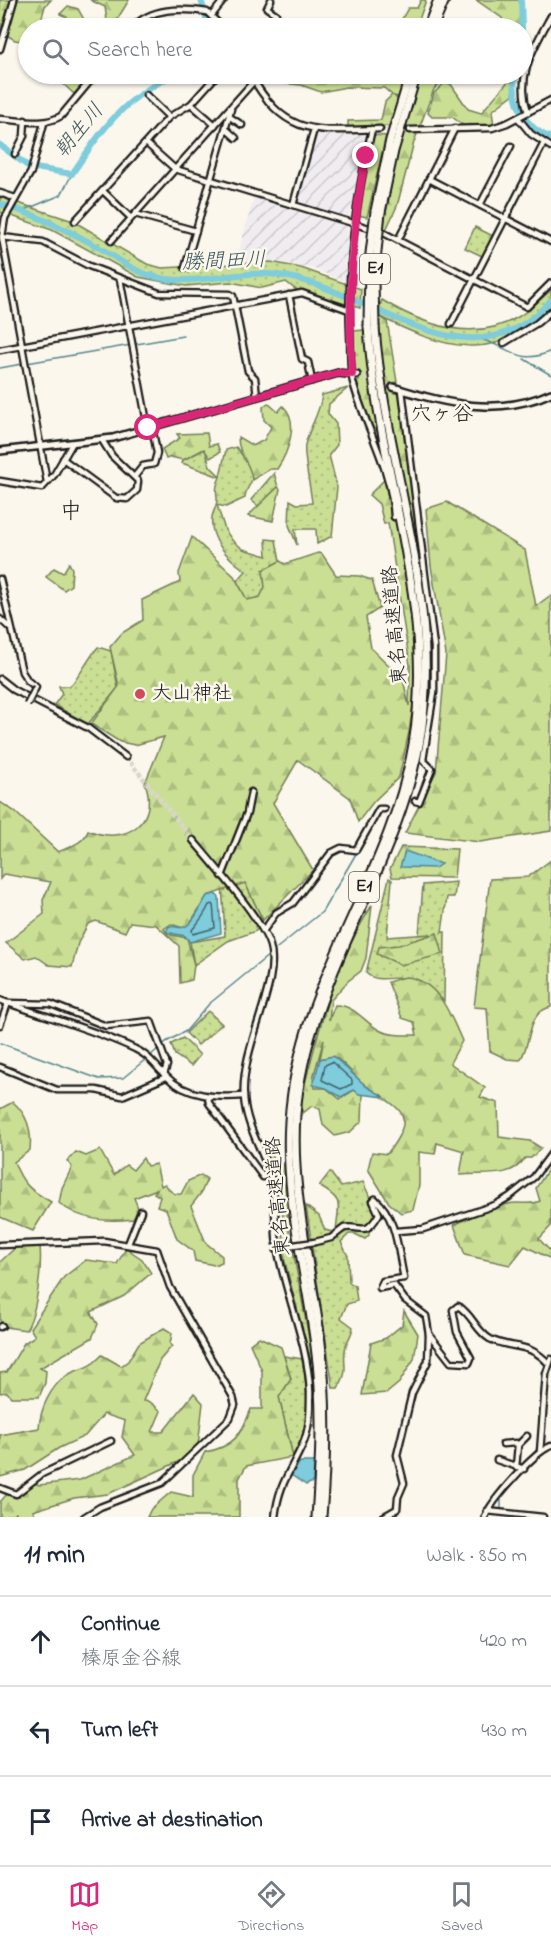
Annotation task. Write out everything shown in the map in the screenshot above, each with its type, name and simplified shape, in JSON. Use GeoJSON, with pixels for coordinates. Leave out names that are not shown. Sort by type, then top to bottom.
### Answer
{"type":"FeatureCollection","features":[{"type":"Feature","properties":{"kind":"highway"},"geometry":{"type":"LineString","coordinates":[[431,18],[438,0]]}},
{"type":"Feature","properties":{"kind":"highway"},"geometry":{"type":"LineString","coordinates":[[437,18],[445,0]]}},
{"type":"Feature","properties":{"kind":"highway","name":"東名高速道路"},"geometry":{"type":"LineString","coordinates":[[322,1517],[325,1481],[324,1446],[315,1347],[289,1172],[289,1128],[292,1086],[303,1035],[314,1001],[396,809],[412,748],[419,688],[414,596],[377,403],[369,262],[390,140],[407,84]]}},
{"type":"Feature","properties":{"kind":"highway","name":"東名高速道路"},"geometry":{"type":"LineString","coordinates":[[378,211],[414,84]]}},
{"type":"Feature","properties":{"kind":"highway","name":"東名高速道路"},"geometry":{"type":"LineString","coordinates":[[316,1517],[324,1446]]}},
{"type":"Feature","properties":{"kind":"main road"},"geometry":{"type":"LineString","coordinates":[[0,451],[102,440],[338,373],[354,375]]}},
{"type":"Feature","properties":{"kind":"main road"},"geometry":{"type":"LineString","coordinates":[[393,387],[451,404],[484,407],[526,402],[551,393]]}},
{"type":"Feature","properties":{"kind":"street"},"geometry":{"type":"LineString","coordinates":[[0,49],[14,0]]}},
{"type":"Feature","properties":{"kind":"street"},"geometry":{"type":"LineString","coordinates":[[146,18],[154,12],[207,13],[224,0]]}},
{"type":"Feature","properties":{"kind":"street"},"geometry":{"type":"LineString","coordinates":[[271,0],[267,8],[276,14],[275,18]]}},
{"type":"Feature","properties":{"kind":"street"},"geometry":{"type":"LineString","coordinates":[[207,13],[213,18]]}},
{"type":"Feature","properties":{"kind":"street"},"geometry":{"type":"LineString","coordinates":[[533,53],[551,16]]}},
{"type":"Feature","properties":{"kind":"street"},"geometry":{"type":"LineString","coordinates":[[0,118],[44,123],[61,116],[88,84]]}},
{"type":"Feature","properties":{"kind":"street"},"geometry":{"type":"LineString","coordinates":[[75,221],[170,117],[191,104],[209,84]]}},
{"type":"Feature","properties":{"kind":"street"},"geometry":{"type":"LineString","coordinates":[[111,241],[251,84]]}},
{"type":"Feature","properties":{"kind":"street"},"geometry":{"type":"LineString","coordinates":[[256,84],[276,111],[295,123],[314,129],[380,129]]}},
{"type":"Feature","properties":{"kind":"street"},"geometry":{"type":"LineString","coordinates":[[522,84],[528,112]]}},
{"type":"Feature","properties":{"kind":"street"},"geometry":{"type":"LineString","coordinates":[[146,95],[170,117]]}},
{"type":"Feature","properties":{"kind":"street"},"geometry":{"type":"LineString","coordinates":[[410,130],[492,128],[518,118],[551,100]]}},
{"type":"Feature","properties":{"kind":"street"},"geometry":{"type":"LineString","coordinates":[[191,104],[215,124]]}},
{"type":"Feature","properties":{"kind":"street"},"geometry":{"type":"LineString","coordinates":[[185,268],[232,106]]}},
{"type":"Feature","properties":{"kind":"street"},"geometry":{"type":"LineString","coordinates":[[33,121],[34,114]]}},
{"type":"Feature","properties":{"kind":"street"},"geometry":{"type":"LineString","coordinates":[[230,117],[242,125]]}},
{"type":"Feature","properties":{"kind":"street"},"geometry":{"type":"LineString","coordinates":[[518,118],[531,134],[551,147]]}},
{"type":"Feature","properties":{"kind":"street"},"geometry":{"type":"LineString","coordinates":[[15,154],[24,136],[25,120]]}},
{"type":"Feature","properties":{"kind":"street"},"geometry":{"type":"LineString","coordinates":[[44,123],[30,172],[6,216],[1,237],[47,482]]}},
{"type":"Feature","properties":{"kind":"street"},"geometry":{"type":"LineString","coordinates":[[398,240],[455,128]]}},
{"type":"Feature","properties":{"kind":"street"},"geometry":{"type":"LineString","coordinates":[[226,129],[236,138]]}},
{"type":"Feature","properties":{"kind":"street"},"geometry":{"type":"LineString","coordinates":[[293,205],[314,129]]}},
{"type":"Feature","properties":{"kind":"street"},"geometry":{"type":"LineString","coordinates":[[372,129],[354,224],[349,310],[354,375],[394,505],[394,517]]}},
{"type":"Feature","properties":{"kind":"street"},"geometry":{"type":"LineString","coordinates":[[146,143],[175,169],[354,224],[398,240],[527,307],[551,284]]}},
{"type":"Feature","properties":{"kind":"street"},"geometry":{"type":"LineString","coordinates":[[450,324],[544,143]]}},
{"type":"Feature","properties":{"kind":"street"},"geometry":{"type":"LineString","coordinates":[[480,206],[511,146]]}},
{"type":"Feature","properties":{"kind":"street"},"geometry":{"type":"LineString","coordinates":[[429,179],[551,242]]}},
{"type":"Feature","properties":{"kind":"street"},"geometry":{"type":"LineString","coordinates":[[103,191],[133,216],[196,231]]}},
{"type":"Feature","properties":{"kind":"street"},"geometry":{"type":"LineString","coordinates":[[0,193],[15,198]]}},
{"type":"Feature","properties":{"kind":"street"},"geometry":{"type":"LineString","coordinates":[[1,237],[43,243],[120,279],[159,293],[230,294],[235,306],[248,370],[255,378],[257,396]]}},
{"type":"Feature","properties":{"kind":"street"},"geometry":{"type":"LineString","coordinates":[[120,279],[128,326],[157,453],[154,464],[143,466],[135,476]]}},
{"type":"Feature","properties":{"kind":"street"},"geometry":{"type":"LineString","coordinates":[[0,350],[302,293],[349,310]]}},
{"type":"Feature","properties":{"kind":"street"},"geometry":{"type":"LineString","coordinates":[[289,295],[302,359],[308,362],[312,381]]}},
{"type":"Feature","properties":{"kind":"street"},"geometry":{"type":"LineString","coordinates":[[504,343],[549,313],[551,321]]}},
{"type":"Feature","properties":{"kind":"street"},"geometry":{"type":"LineString","coordinates":[[402,390],[434,647],[434,693],[423,760],[432,769],[419,802],[415,801]]}},
{"type":"Feature","properties":{"kind":"street"},"geometry":{"type":"LineString","coordinates":[[63,459],[119,500],[127,500],[138,486],[135,476],[122,466],[102,440]]}},
{"type":"Feature","properties":{"kind":"street"},"geometry":{"type":"LineString","coordinates":[[0,481],[38,488],[47,482],[72,444]]}},
{"type":"Feature","properties":{"kind":"street"},"geometry":{"type":"LineString","coordinates":[[0,579],[22,672],[36,687],[27,705]]}},
{"type":"Feature","properties":{"kind":"street"},"geometry":{"type":"LineString","coordinates":[[0,619],[11,629]]}},
{"type":"Feature","properties":{"kind":"street"},"geometry":{"type":"LineString","coordinates":[[0,680],[14,690],[88,728],[126,757]]}},
{"type":"Feature","properties":{"kind":"street"},"geometry":{"type":"LineString","coordinates":[[222,876],[247,813],[251,792]]}},
{"type":"Feature","properties":{"kind":"street"},"geometry":{"type":"LineString","coordinates":[[264,930],[276,913],[293,903],[331,853],[337,848],[357,850],[375,815],[379,809],[384,808]]}},
{"type":"Feature","properties":{"kind":"street"},"geometry":{"type":"LineString","coordinates":[[193,840],[264,930],[272,953],[271,974],[246,1060],[244,1096],[252,1135],[270,1173],[276,1195],[277,1245],[309,1378],[307,1434],[285,1474],[275,1517]]}},
{"type":"Feature","properties":{"kind":"street"},"geometry":{"type":"LineString","coordinates":[[0,1000],[91,1030],[149,1058],[175,1084],[208,1097],[244,1096]]}},
{"type":"Feature","properties":{"kind":"street"},"geometry":{"type":"LineString","coordinates":[[0,1025],[8,1003]]}},
{"type":"Feature","properties":{"kind":"street"},"geometry":{"type":"LineString","coordinates":[[8,1003],[51,1004],[79,1013],[90,1022],[106,1026],[151,1021],[167,1065],[165,1076]]}},
{"type":"Feature","properties":{"kind":"street"},"geometry":{"type":"LineString","coordinates":[[0,1067],[57,1090],[96,1090],[122,1096],[165,1076]]}},
{"type":"Feature","properties":{"kind":"street"},"geometry":{"type":"LineString","coordinates":[[208,1097],[209,1103],[263,1177]]}},
{"type":"Feature","properties":{"kind":"street"},"geometry":{"type":"LineString","coordinates":[[396,1231],[423,1229],[495,1205],[510,1197],[534,1177],[551,1154]]}},
{"type":"Feature","properties":{"kind":"street"},"geometry":{"type":"LineString","coordinates":[[272,1248],[331,1238],[344,1227],[362,1231],[379,1214],[373,1201],[375,1199],[396,1231],[399,1263],[404,1278],[383,1281],[380,1288],[394,1285],[399,1288],[405,1300],[426,1316],[429,1334],[428,1361],[412,1393],[397,1455],[404,1483],[398,1497],[397,1509],[383,1517]]}},
{"type":"Feature","properties":{"kind":"street"},"geometry":{"type":"LineString","coordinates":[[128,1244],[141,1211]]}},
{"type":"Feature","properties":{"kind":"street"},"geometry":{"type":"LineString","coordinates":[[0,1245],[97,1241],[157,1250],[170,1287],[233,1397],[234,1411],[162,1483],[100,1507],[84,1517]]}},
{"type":"Feature","properties":{"kind":"street"},"geometry":{"type":"LineString","coordinates":[[429,1334],[454,1364],[469,1363],[471,1358],[453,1318],[453,1310],[458,1306],[469,1312],[481,1332],[491,1339],[534,1350],[549,1362],[540,1452]]}},
{"type":"Feature","properties":{"kind":"street"},"geometry":{"type":"LineString","coordinates":[[543,1406],[551,1406]]}},
{"type":"Feature","properties":{"kind":"street"},"geometry":{"type":"LineString","coordinates":[[518,1445],[527,1437]]}},
{"type":"Feature","properties":{"kind":"street"},"geometry":{"type":"LineString","coordinates":[[0,1488],[16,1494],[42,1474],[111,1441]]}},
{"type":"Feature","properties":{"kind":"street"},"geometry":{"type":"LineString","coordinates":[[503,1444],[516,1443],[518,1445]]}},
{"type":"Feature","properties":{"kind":"street"},"geometry":{"type":"LineString","coordinates":[[518,1445],[520,1468]]}},
{"type":"Feature","properties":{"kind":"street"},"geometry":{"type":"LineString","coordinates":[[485,1517],[520,1468],[551,1446]]}},
{"type":"Feature","properties":{"kind":"street"},"geometry":{"type":"LineString","coordinates":[[497,1460],[520,1468]]}},
{"type":"Feature","properties":{"kind":"street"},"geometry":{"type":"LineString","coordinates":[[488,1511],[498,1515],[543,1517]]}},
{"type":"Feature","properties":{"kind":"shaded area"},"geometry":{"type":"Polygon","coordinates":[[[317,134],[368,135],[349,217],[295,203],[317,134]]]}},
{"type":"Feature","properties":{"kind":"shaded area"},"geometry":{"type":"Polygon","coordinates":[[[254,197],[348,224],[346,282],[314,269],[274,261],[236,261],[254,197]]]}},
{"type":"Feature","properties":{"kind":"green space"},"geometry":{"type":"Polygon","coordinates":[[[0,0],[51,0],[45,6],[42,18],[18,18],[18,40],[1,32],[0,0]]]}},
{"type":"Feature","properties":{"kind":"green space"},"geometry":{"type":"Polygon","coordinates":[[[90,0],[129,0],[118,18],[107,18],[105,7],[90,0]]]}},
{"type":"Feature","properties":{"kind":"green space"},"geometry":{"type":"Polygon","coordinates":[[[421,0],[426,0],[420,18],[402,18],[408,8],[417,8],[421,0]]]}},
{"type":"Feature","properties":{"kind":"green space"},"geometry":{"type":"Polygon","coordinates":[[[476,0],[520,0],[521,18],[502,18],[476,0]]]}},
{"type":"Feature","properties":{"kind":"green space"},"geometry":{"type":"Polygon","coordinates":[[[68,6],[78,9],[83,18],[67,18],[60,14],[68,6]]]}},
{"type":"Feature","properties":{"kind":"green space"},"geometry":{"type":"Polygon","coordinates":[[[63,84],[83,84],[74,94],[63,84]]]}},
{"type":"Feature","properties":{"kind":"green space"},"geometry":{"type":"Polygon","coordinates":[[[291,84],[403,84],[398,97],[394,96],[398,100],[389,126],[348,127],[348,121],[381,120],[385,102],[392,95],[384,88],[346,87],[321,92],[291,84]]]}},
{"type":"Feature","properties":{"kind":"green space"},"geometry":{"type":"Polygon","coordinates":[[[419,84],[440,84],[434,89],[414,142],[397,206],[385,232],[383,230],[398,146],[419,84]]]}},
{"type":"Feature","properties":{"kind":"green space"},"geometry":{"type":"Polygon","coordinates":[[[444,84],[451,84],[468,109],[481,113],[506,84],[513,84],[515,93],[492,111],[494,126],[463,125],[452,117],[432,117],[428,113],[434,93],[444,84]]]}},
{"type":"Feature","properties":{"kind":"green space"},"geometry":{"type":"Polygon","coordinates":[[[372,135],[386,136],[367,217],[358,215],[372,135]]]}},
{"type":"Feature","properties":{"kind":"green space"},"geometry":{"type":"Polygon","coordinates":[[[0,197],[73,221],[147,264],[162,268],[271,262],[301,268],[361,289],[360,308],[295,289],[286,282],[262,288],[230,282],[186,286],[138,277],[52,230],[0,212],[0,197]]]}},
{"type":"Feature","properties":{"kind":"green space"},"geometry":{"type":"Polygon","coordinates":[[[475,227],[493,236],[482,256],[465,248],[475,227]]]}},
{"type":"Feature","properties":{"kind":"green space"},"geometry":{"type":"Polygon","coordinates":[[[551,290],[551,307],[531,326],[510,338],[489,345],[467,346],[446,343],[400,327],[377,315],[382,300],[431,323],[466,330],[484,329],[501,325],[518,317],[551,290]]]}},
{"type":"Feature","properties":{"kind":"green space"},"geometry":{"type":"Polygon","coordinates":[[[377,315],[387,321],[397,382],[392,384],[392,392],[400,395],[421,564],[384,378],[377,315]]]}},
{"type":"Feature","properties":{"kind":"green space"},"geometry":{"type":"Polygon","coordinates":[[[364,330],[378,439],[371,426],[356,382],[359,381],[359,373],[355,372],[353,331],[364,330]]]}},
{"type":"Feature","properties":{"kind":"green space"},"geometry":{"type":"Polygon","coordinates":[[[348,388],[329,404],[328,414],[336,424],[337,445],[329,455],[337,487],[332,536],[317,544],[316,529],[295,529],[297,545],[289,525],[290,500],[297,504],[312,503],[305,445],[322,395],[348,388]]]}},
{"type":"Feature","properties":{"kind":"green space"},"geometry":{"type":"Polygon","coordinates":[[[268,403],[278,412],[283,406],[288,412],[291,420],[290,437],[285,455],[277,469],[270,469],[252,480],[250,470],[240,450],[238,437],[253,446],[264,440],[271,427],[264,420],[263,407],[268,403]]]}},
{"type":"Feature","properties":{"kind":"green space"},"geometry":{"type":"Polygon","coordinates":[[[207,433],[209,446],[217,444],[220,452],[210,458],[204,449],[183,460],[171,457],[166,459],[162,449],[180,438],[177,434],[207,433]]]}},
{"type":"Feature","properties":{"kind":"green space"},"geometry":{"type":"Polygon","coordinates":[[[236,447],[250,467],[252,479],[245,498],[226,507],[217,505],[225,530],[243,549],[267,556],[266,539],[276,540],[280,561],[263,570],[265,587],[260,598],[247,600],[237,581],[246,571],[227,555],[217,541],[212,525],[220,477],[182,463],[183,460],[205,449],[210,466],[220,476],[226,450],[236,447]]]}},
{"type":"Feature","properties":{"kind":"green space"},"geometry":{"type":"Polygon","coordinates":[[[274,473],[278,487],[258,506],[251,500],[274,473]]]}},
{"type":"Feature","properties":{"kind":"green space"},"geometry":{"type":"Polygon","coordinates":[[[384,480],[404,553],[415,619],[417,679],[399,777],[374,801],[358,822],[350,798],[298,760],[273,803],[313,870],[263,920],[245,883],[207,896],[189,925],[183,928],[171,924],[164,929],[168,934],[187,938],[194,965],[192,980],[180,983],[179,946],[156,925],[130,922],[125,932],[96,921],[88,924],[78,943],[72,967],[49,965],[36,956],[25,959],[6,943],[44,914],[43,900],[51,882],[4,874],[0,879],[0,802],[14,811],[58,852],[80,841],[88,830],[101,834],[126,833],[136,828],[143,820],[148,797],[145,783],[164,737],[135,745],[120,742],[91,724],[119,686],[110,647],[122,633],[143,620],[142,600],[180,582],[179,573],[192,537],[234,576],[247,600],[260,597],[265,587],[263,570],[280,561],[285,564],[318,553],[322,554],[336,575],[359,576],[372,580],[380,608],[366,617],[371,648],[403,679],[409,706],[410,665],[388,523],[384,524],[379,504],[369,495],[384,480]]]}},
{"type":"Feature","properties":{"kind":"green space"},"geometry":{"type":"Polygon","coordinates":[[[278,487],[280,489],[273,521],[248,516],[278,487]]]}},
{"type":"Feature","properties":{"kind":"green space"},"geometry":{"type":"Polygon","coordinates":[[[447,502],[525,550],[536,606],[551,595],[551,831],[480,842],[405,833],[436,772],[446,654],[431,566],[426,509],[447,502]]]}},
{"type":"Feature","properties":{"kind":"green space"},"geometry":{"type":"Polygon","coordinates":[[[69,563],[72,569],[71,585],[64,590],[46,577],[54,568],[63,573],[69,563]]]}},
{"type":"Feature","properties":{"kind":"green space"},"geometry":{"type":"Polygon","coordinates":[[[98,647],[111,651],[118,688],[88,724],[54,705],[62,694],[59,686],[70,686],[98,647]]]}},
{"type":"Feature","properties":{"kind":"green space"},"geometry":{"type":"Polygon","coordinates":[[[401,847],[457,849],[454,878],[392,877],[390,869],[401,847]]]}},
{"type":"Feature","properties":{"kind":"green space"},"geometry":{"type":"Polygon","coordinates":[[[551,860],[551,1007],[537,1015],[520,1060],[507,1059],[490,1051],[487,1008],[474,1007],[490,879],[528,877],[551,860]]]}},
{"type":"Feature","properties":{"kind":"green space"},"geometry":{"type":"Polygon","coordinates":[[[389,878],[392,880],[387,937],[419,935],[423,885],[456,882],[454,897],[447,897],[442,932],[445,932],[444,1001],[415,980],[379,979],[366,973],[389,878]]]}},
{"type":"Feature","properties":{"kind":"green space"},"geometry":{"type":"Polygon","coordinates":[[[222,882],[245,883],[263,920],[256,931],[228,941],[194,965],[190,942],[225,936],[222,882]]]}},
{"type":"Feature","properties":{"kind":"green space"},"geometry":{"type":"Polygon","coordinates":[[[372,905],[366,958],[361,971],[348,981],[331,1000],[329,1020],[335,1005],[342,1006],[383,1032],[417,1035],[414,1022],[402,1018],[388,982],[407,977],[428,985],[442,1001],[462,1041],[450,1063],[485,1088],[480,1097],[498,1103],[499,1137],[530,1141],[541,1148],[531,1158],[525,1158],[512,1170],[496,1174],[460,1175],[464,1151],[437,1143],[435,1154],[419,1152],[419,1185],[413,1210],[401,1213],[389,1203],[368,1169],[372,1152],[387,1154],[402,1130],[402,1115],[397,1108],[363,1083],[333,1056],[320,1059],[324,1039],[313,1078],[315,1088],[326,1088],[340,1099],[354,1090],[363,1094],[362,1121],[350,1132],[335,1136],[323,1125],[320,1109],[312,1106],[303,1113],[301,1099],[321,1023],[337,976],[358,929],[372,905]]]}},
{"type":"Feature","properties":{"kind":"green space"},"geometry":{"type":"Polygon","coordinates":[[[437,933],[443,954],[401,965],[377,954],[379,947],[399,945],[437,933]]]}},
{"type":"Feature","properties":{"kind":"green space"},"geometry":{"type":"Polygon","coordinates":[[[208,1011],[222,1024],[198,1045],[186,1033],[208,1011]]]}},
{"type":"Feature","properties":{"kind":"green space"},"geometry":{"type":"Polygon","coordinates":[[[183,1038],[200,1055],[191,1066],[175,1055],[171,1044],[183,1038]]]}},
{"type":"Feature","properties":{"kind":"green space"},"geometry":{"type":"Polygon","coordinates":[[[13,1102],[25,1118],[30,1143],[30,1150],[14,1162],[28,1186],[51,1202],[33,1231],[0,1217],[0,1109],[13,1102]]]}},
{"type":"Feature","properties":{"kind":"green space"},"geometry":{"type":"Polygon","coordinates":[[[259,1139],[276,1161],[284,1165],[288,1224],[313,1360],[311,1363],[284,1258],[282,1192],[277,1188],[259,1139]]]}},
{"type":"Feature","properties":{"kind":"green space"},"geometry":{"type":"Polygon","coordinates":[[[100,1150],[114,1175],[126,1165],[133,1170],[143,1158],[147,1166],[156,1164],[161,1186],[165,1184],[170,1191],[176,1194],[181,1194],[188,1181],[201,1175],[207,1179],[201,1193],[191,1206],[206,1243],[222,1256],[222,1262],[214,1265],[195,1261],[193,1251],[177,1239],[166,1209],[157,1206],[160,1197],[154,1193],[157,1189],[134,1198],[139,1210],[133,1219],[94,1219],[76,1214],[59,1203],[62,1188],[72,1167],[67,1161],[76,1152],[86,1156],[100,1150]]]}},
{"type":"Feature","properties":{"kind":"green space"},"geometry":{"type":"Polygon","coordinates":[[[551,1165],[551,1226],[539,1239],[551,1252],[551,1259],[525,1246],[510,1265],[465,1255],[454,1225],[508,1204],[540,1201],[536,1188],[551,1165]]]}},
{"type":"Feature","properties":{"kind":"green space"},"geometry":{"type":"Polygon","coordinates":[[[330,1172],[341,1187],[363,1182],[377,1213],[368,1227],[369,1235],[365,1239],[349,1234],[341,1242],[348,1256],[349,1282],[355,1286],[357,1301],[347,1304],[341,1318],[353,1327],[346,1345],[344,1376],[338,1388],[333,1388],[306,1206],[319,1216],[325,1230],[336,1233],[337,1201],[328,1191],[319,1186],[330,1172]]]}},
{"type":"Feature","properties":{"kind":"green space"},"geometry":{"type":"Polygon","coordinates":[[[40,1246],[38,1290],[30,1322],[26,1330],[5,1327],[0,1321],[0,1262],[16,1247],[40,1246]]]}},
{"type":"Feature","properties":{"kind":"green space"},"geometry":{"type":"Polygon","coordinates":[[[126,1248],[142,1259],[151,1273],[124,1296],[91,1312],[98,1324],[92,1338],[40,1368],[46,1371],[45,1383],[39,1397],[11,1397],[7,1392],[0,1393],[0,1373],[7,1372],[24,1343],[35,1336],[30,1328],[64,1277],[86,1260],[117,1264],[126,1248]]]}},
{"type":"Feature","properties":{"kind":"green space"},"geometry":{"type":"Polygon","coordinates":[[[404,1311],[418,1334],[414,1359],[399,1383],[387,1393],[362,1395],[371,1343],[386,1338],[402,1325],[404,1311]]]}},
{"type":"Feature","properties":{"kind":"green space"},"geometry":{"type":"Polygon","coordinates":[[[164,1328],[172,1333],[170,1344],[172,1346],[160,1360],[143,1401],[150,1402],[161,1411],[152,1432],[163,1432],[194,1393],[203,1403],[198,1446],[182,1460],[108,1494],[74,1498],[33,1511],[35,1514],[31,1517],[19,1517],[16,1513],[12,1517],[0,1517],[0,1502],[7,1494],[19,1497],[17,1494],[35,1483],[39,1485],[80,1480],[135,1455],[122,1437],[125,1421],[104,1414],[85,1436],[59,1448],[25,1470],[0,1477],[0,1435],[39,1428],[47,1399],[55,1386],[66,1376],[92,1364],[102,1355],[121,1366],[128,1361],[139,1343],[164,1328]]]}},
{"type":"Feature","properties":{"kind":"green space"},"geometry":{"type":"Polygon","coordinates":[[[259,1337],[281,1347],[291,1379],[279,1397],[293,1457],[246,1466],[239,1479],[239,1517],[147,1517],[151,1509],[171,1492],[193,1497],[193,1475],[205,1452],[230,1443],[240,1433],[251,1409],[262,1409],[262,1371],[250,1344],[259,1337]]]}},
{"type":"Feature","properties":{"kind":"green space"},"geometry":{"type":"Polygon","coordinates":[[[284,1356],[302,1359],[306,1384],[306,1422],[293,1457],[279,1397],[291,1379],[284,1356]]]}},
{"type":"Feature","properties":{"kind":"water"},"geometry":{"type":"Polygon","coordinates":[[[405,851],[441,864],[435,868],[400,867],[405,851]]]}},
{"type":"Feature","properties":{"kind":"water"},"geometry":{"type":"Polygon","coordinates":[[[215,894],[219,897],[221,933],[190,942],[185,936],[166,932],[169,926],[180,928],[187,925],[207,896],[215,894]]]}},
{"type":"Feature","properties":{"kind":"water"},"geometry":{"type":"Polygon","coordinates":[[[333,1056],[367,1087],[385,1097],[359,1094],[354,1090],[341,1097],[326,1088],[313,1085],[320,1059],[333,1056]]]}},
{"type":"Feature","properties":{"kind":"water"},"geometry":{"type":"Polygon","coordinates":[[[300,1462],[314,1462],[313,1482],[306,1485],[291,1475],[300,1462]]]}},
{"type":"Feature","properties":{"kind":"waterway","name":"朝生川"},"geometry":{"type":"LineString","coordinates":[[201,0],[206,18]]}},
{"type":"Feature","properties":{"kind":"waterway"},"geometry":{"type":"LineString","coordinates":[[521,0],[522,18]]}},
{"type":"Feature","properties":{"kind":"waterway","name":"朝生川"},"geometry":{"type":"LineString","coordinates":[[35,168],[72,174],[116,115],[156,84]]}},
{"type":"Feature","properties":{"kind":"waterway"},"geometry":{"type":"LineString","coordinates":[[514,84],[518,104],[527,121],[542,134],[551,138]]}},
{"type":"Feature","properties":{"kind":"waterway","name":"朝生川"},"geometry":{"type":"LineString","coordinates":[[0,145],[29,167]]}},
{"type":"Feature","properties":{"kind":"waterway"},"geometry":{"type":"LineString","coordinates":[[22,211],[61,195],[72,174]]}},
{"type":"Feature","properties":{"kind":"waterway","name":"勝間田川"},"geometry":{"type":"LineString","coordinates":[[0,204],[64,229],[145,274],[183,280],[246,274],[278,275],[313,283],[418,327],[453,337],[487,337],[520,326],[551,300]]}},
{"type":"Feature","properties":{"kind":"waterway"},"geometry":{"type":"LineString","coordinates":[[27,363],[183,336]]}},
{"type":"Feature","properties":{"kind":"waterway"},"geometry":{"type":"LineString","coordinates":[[483,340],[523,356],[531,357],[551,351]]}},
{"type":"Feature","properties":{"kind":"waterway"},"geometry":{"type":"LineString","coordinates":[[524,359],[551,375]]}},
{"type":"Feature","properties":{"kind":"waterway"},"geometry":{"type":"LineString","coordinates":[[0,368],[22,364]]}},
{"type":"Feature","properties":{"kind":"waterway"},"geometry":{"type":"LineString","coordinates":[[272,952],[322,912],[357,852]]}},
{"type":"Feature","properties":{"kind":"waterway"},"geometry":{"type":"LineString","coordinates":[[150,1056],[166,1042],[186,1031],[209,1004],[269,955]]}},
{"type":"Feature","properties":{"kind":"waterway"},"geometry":{"type":"LineString","coordinates":[[0,1043],[99,1079],[123,1078],[146,1059]]}},
{"type":"Feature","properties":{"kind":"waterway"},"geometry":{"type":"LineString","coordinates":[[542,1393],[544,1377]]}},
{"type":"Feature","properties":{"kind":"waterway"},"geometry":{"type":"LineString","coordinates":[[523,1465],[538,1448]]}},
{"type":"Feature","properties":{"kind":"waterway"},"geometry":{"type":"LineString","coordinates":[[501,1497],[501,1510]]}},
{"type":"Feature","properties":{"kind":"tunnel"},"geometry":{"type":"LineString","coordinates":[[380,129],[410,130]]}},
{"type":"Feature","properties":{"kind":"tunnel"},"geometry":{"type":"LineString","coordinates":[[357,375],[393,387]]}},
{"type":"Feature","properties":{"kind":"tunnel"},"geometry":{"type":"LineString","coordinates":[[126,757],[193,840]]}},
{"type":"Feature","properties":{"kind":"tunnel"},"geometry":{"type":"LineString","coordinates":[[384,809],[415,801]]}},
{"type":"Feature","properties":{"kind":"place","name":"大山神社"},"geometry":{"type":"Point","coordinates":[140,694]}},
{"type":"Feature","properties":{"kind":"district","name":"穴ヶ谷"},"geometry":{"type":"Point","coordinates":[442,415]}},
{"type":"Feature","properties":{"kind":"district","name":"中"},"geometry":{"type":"Point","coordinates":[71,513]}},
{"type":"Feature","properties":{"kind":"route"},"geometry":{"type":"LineString","coordinates":[[148,428],[338,373],[352,374],[349,310],[350,264],[358,193],[366,156]]}}]}
